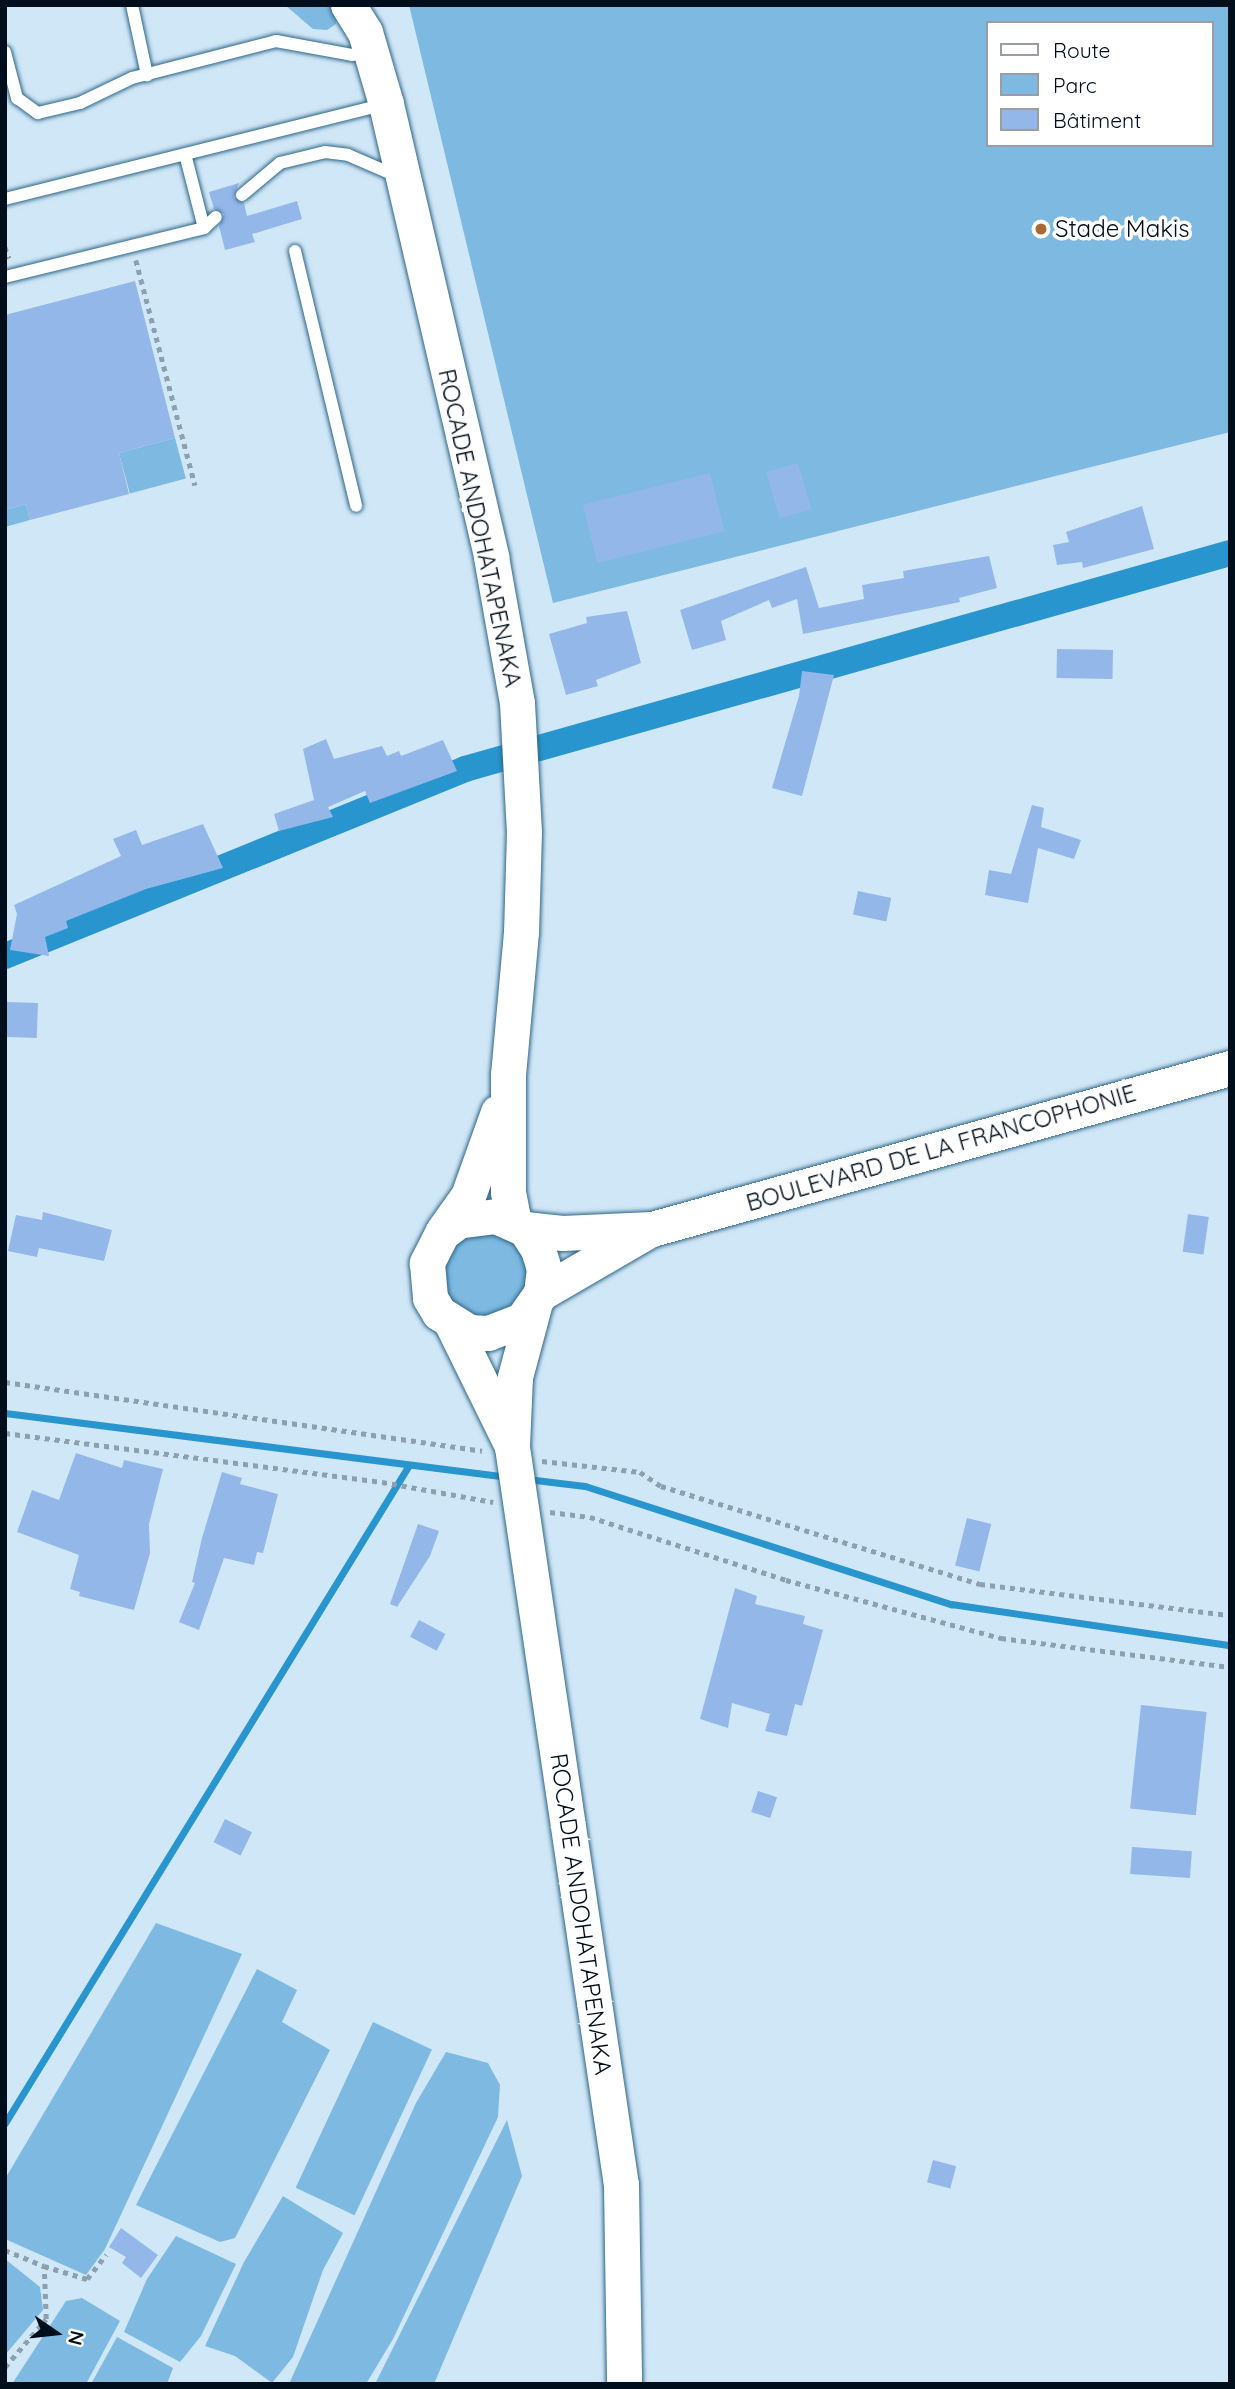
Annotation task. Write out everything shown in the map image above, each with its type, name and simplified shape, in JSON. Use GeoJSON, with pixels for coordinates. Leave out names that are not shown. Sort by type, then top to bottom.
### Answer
{"type":"FeatureCollection","features":[{"type":"Feature","properties":{"kind":"main road","name":"ROCADE ANDOHATAPENAKA"},"geometry":{"type":"LineString","coordinates":[[363,23],[386,104],[491,557],[517,703],[524,832],[521,932],[508,1074]]}},
{"type":"Feature","properties":{"kind":"main road","name":"BOULEVARD DE LA FRANCOPHONIE"},"geometry":{"type":"LineString","coordinates":[[652,1228],[1230,1068]]}},
{"type":"Feature","properties":{"kind":"main road"},"geometry":{"type":"LineString","coordinates":[[508,1074],[508,1192],[519,1226],[544,1269],[515,1377],[513,1454]]}},
{"type":"Feature","properties":{"kind":"main road"},"geometry":{"type":"LineString","coordinates":[[508,1074],[468,1196],[429,1255],[426,1281],[439,1312],[452,1324],[471,1353],[513,1454]]}},
{"type":"Feature","properties":{"kind":"main road"},"geometry":{"type":"LineString","coordinates":[[442,1233],[476,1216],[562,1233],[652,1228]]}},
{"type":"Feature","properties":{"kind":"main road"},"geometry":{"type":"LineString","coordinates":[[452,1324],[469,1332],[506,1329],[538,1299],[652,1228]]}},
{"type":"Feature","properties":{"kind":"main road","name":"ROCADE ANDOHATAPENAKA"},"geometry":{"type":"LineString","coordinates":[[513,1454],[621,2185],[624,2384]]}},
{"type":"Feature","properties":{"kind":"lane"},"geometry":{"type":"LineString","coordinates":[[132,5],[147,75]]}},
{"type":"Feature","properties":{"kind":"lane"},"geometry":{"type":"LineString","coordinates":[[5,52],[17,98],[38,113],[80,103],[147,75],[276,41],[352,55],[363,23]]}},
{"type":"Feature","properties":{"kind":"lane"},"geometry":{"type":"LineString","coordinates":[[5,199],[386,104]]}},
{"type":"Feature","properties":{"kind":"lane"},"geometry":{"type":"LineString","coordinates":[[242,195],[280,163],[325,152],[348,155],[403,179]]}},
{"type":"Feature","properties":{"kind":"lane"},"geometry":{"type":"LineString","coordinates":[[186,154],[204,228]]}},
{"type":"Feature","properties":{"kind":"lane"},"geometry":{"type":"LineString","coordinates":[[5,277],[204,228],[216,217]]}},
{"type":"Feature","properties":{"kind":"lane"},"geometry":{"type":"LineString","coordinates":[[295,251],[356,506]]}},
{"type":"Feature","properties":{"kind":"path"},"geometry":{"type":"LineString","coordinates":[[132,246],[195,485]]}},
{"type":"Feature","properties":{"kind":"path"},"geometry":{"type":"LineString","coordinates":[[5,1382],[513,1454],[576,1468],[606,1465],[640,1472],[661,1486],[980,1584],[1230,1615]]}},
{"type":"Feature","properties":{"kind":"path"},"geometry":{"type":"LineString","coordinates":[[5,1433],[383,1482],[405,1489],[519,1501],[590,1517],[786,1580],[1001,1638],[1230,1667]]}},
{"type":"Feature","properties":{"kind":"path"},"geometry":{"type":"LineString","coordinates":[[5,2250],[87,2279],[106,2255]]}},
{"type":"Feature","properties":{"kind":"path"},"geometry":{"type":"LineString","coordinates":[[5,2367],[46,2319],[44,2266]]}},
{"type":"Feature","properties":{"kind":"green space"},"geometry":{"type":"Polygon","coordinates":[[[285,5],[335,5],[336,24],[327,30],[313,29],[285,5]]]}},
{"type":"Feature","properties":{"kind":"green space"},"geometry":{"type":"Polygon","coordinates":[[[409,5],[1230,5],[1230,432],[553,603],[409,5]]]}},
{"type":"Feature","properties":{"kind":"green space"},"geometry":{"type":"Polygon","coordinates":[[[175,438],[186,479],[130,494],[119,453],[175,438]]]}},
{"type":"Feature","properties":{"kind":"green space"},"geometry":{"type":"Polygon","coordinates":[[[26,504],[30,520],[5,527],[5,510],[26,504]]]}},
{"type":"Feature","properties":{"kind":"green space"},"geometry":{"type":"Polygon","coordinates":[[[496,1225],[537,1266],[509,1318],[464,1315],[443,1290],[443,1257],[452,1243],[496,1225]]]}},
{"type":"Feature","properties":{"kind":"green space"},"geometry":{"type":"Polygon","coordinates":[[[156,1923],[242,1954],[105,2249],[86,2275],[5,2239],[5,2179],[156,1923]]]}},
{"type":"Feature","properties":{"kind":"green space"},"geometry":{"type":"Polygon","coordinates":[[[257,1969],[297,1990],[282,2022],[330,2050],[235,2238],[220,2242],[136,2205],[257,1969]]]}},
{"type":"Feature","properties":{"kind":"green space"},"geometry":{"type":"Polygon","coordinates":[[[373,2022],[432,2049],[355,2215],[296,2188],[373,2022]]]}},
{"type":"Feature","properties":{"kind":"green space"},"geometry":{"type":"Polygon","coordinates":[[[446,2052],[488,2063],[500,2085],[498,2117],[393,2339],[366,2384],[289,2384],[416,2103],[446,2052]]]}},
{"type":"Feature","properties":{"kind":"green space"},"geometry":{"type":"Polygon","coordinates":[[[507,2120],[522,2176],[434,2384],[375,2384],[507,2120]]]}},
{"type":"Feature","properties":{"kind":"green space"},"geometry":{"type":"Polygon","coordinates":[[[283,2196],[343,2233],[323,2270],[293,2357],[272,2383],[235,2356],[205,2346],[244,2262],[283,2196]]]}},
{"type":"Feature","properties":{"kind":"green space"},"geometry":{"type":"Polygon","coordinates":[[[176,2236],[236,2264],[201,2336],[180,2362],[124,2332],[147,2279],[176,2236]]]}},
{"type":"Feature","properties":{"kind":"green space"},"geometry":{"type":"Polygon","coordinates":[[[5,2259],[40,2287],[43,2310],[5,2355],[5,2259]]]}},
{"type":"Feature","properties":{"kind":"green space"},"geometry":{"type":"Polygon","coordinates":[[[82,2298],[120,2321],[86,2384],[12,2384],[66,2301],[82,2298]]]}},
{"type":"Feature","properties":{"kind":"green space"},"geometry":{"type":"Polygon","coordinates":[[[117,2337],[173,2368],[167,2384],[91,2384],[117,2337]]]}},
{"type":"Feature","properties":{"kind":"building"},"geometry":{"type":"Polygon","coordinates":[[[239,183],[234,197],[244,203],[247,216],[297,201],[302,219],[252,234],[255,242],[225,250],[219,226],[224,214],[214,209],[209,192],[239,183]]]}},
{"type":"Feature","properties":{"kind":"building"},"geometry":{"type":"Polygon","coordinates":[[[135,281],[175,438],[119,453],[129,494],[30,520],[26,504],[5,510],[5,315],[135,281]]]}},
{"type":"Feature","properties":{"kind":"building"},"geometry":{"type":"Polygon","coordinates":[[[798,463],[811,509],[780,518],[766,472],[798,463]]]}},
{"type":"Feature","properties":{"kind":"building"},"geometry":{"type":"Polygon","coordinates":[[[710,473],[725,531],[597,563],[583,505],[710,473]]]}},
{"type":"Feature","properties":{"kind":"building"},"geometry":{"type":"Polygon","coordinates":[[[1142,506],[1154,549],[1083,568],[1082,562],[1057,565],[1053,545],[1069,542],[1066,532],[1142,506]]]}},
{"type":"Feature","properties":{"kind":"building"},"geometry":{"type":"Polygon","coordinates":[[[989,556],[997,588],[959,598],[960,602],[803,634],[797,599],[772,608],[769,600],[721,621],[726,640],[692,650],[680,610],[806,567],[819,608],[864,599],[862,585],[904,578],[903,571],[989,556]]]}},
{"type":"Feature","properties":{"kind":"building"},"geometry":{"type":"Polygon","coordinates":[[[627,611],[641,663],[596,680],[598,686],[566,695],[549,634],[587,623],[586,617],[627,611]]]}},
{"type":"Feature","properties":{"kind":"building"},"geometry":{"type":"Polygon","coordinates":[[[1057,649],[1113,650],[1112,679],[1056,678],[1057,649]]]}},
{"type":"Feature","properties":{"kind":"building"},"geometry":{"type":"Polygon","coordinates":[[[802,671],[834,675],[802,796],[772,788],[799,696],[802,671]]]}},
{"type":"Feature","properties":{"kind":"building"},"geometry":{"type":"Polygon","coordinates":[[[326,739],[334,759],[382,746],[387,756],[399,751],[401,756],[443,740],[457,771],[370,803],[365,791],[328,807],[333,817],[279,831],[274,814],[314,800],[303,749],[326,739]]]}},
{"type":"Feature","properties":{"kind":"building"},"geometry":{"type":"Polygon","coordinates":[[[1032,805],[1044,808],[1041,827],[1081,840],[1074,859],[1038,848],[1028,903],[985,895],[989,870],[1011,874],[1032,805]]]}},
{"type":"Feature","properties":{"kind":"building"},"geometry":{"type":"Polygon","coordinates":[[[203,824],[223,868],[146,889],[66,921],[68,928],[45,937],[49,956],[10,950],[17,914],[14,905],[121,856],[113,839],[136,830],[142,845],[203,824]]]}},
{"type":"Feature","properties":{"kind":"building"},"geometry":{"type":"Polygon","coordinates":[[[858,891],[891,898],[886,922],[853,914],[858,891]]]}},
{"type":"Feature","properties":{"kind":"building"},"geometry":{"type":"Polygon","coordinates":[[[7,1002],[38,1003],[37,1038],[6,1037],[7,1002]]]}},
{"type":"Feature","properties":{"kind":"building"},"geometry":{"type":"Polygon","coordinates":[[[43,1212],[112,1230],[104,1261],[39,1248],[37,1257],[8,1251],[16,1215],[42,1220],[43,1212]]]}},
{"type":"Feature","properties":{"kind":"building"},"geometry":{"type":"Polygon","coordinates":[[[1188,1214],[1209,1217],[1204,1255],[1183,1252],[1188,1214]]]}},
{"type":"Feature","properties":{"kind":"building"},"geometry":{"type":"Polygon","coordinates":[[[76,1453],[122,1468],[124,1460],[163,1469],[149,1524],[150,1553],[134,1610],[79,1596],[80,1592],[70,1589],[79,1555],[17,1532],[32,1490],[59,1500],[76,1453]]]}},
{"type":"Feature","properties":{"kind":"building"},"geometry":{"type":"Polygon","coordinates":[[[222,1472],[242,1478],[240,1484],[278,1494],[263,1553],[257,1552],[254,1565],[224,1558],[199,1630],[179,1622],[195,1583],[192,1582],[202,1538],[222,1472]]]}},
{"type":"Feature","properties":{"kind":"building"},"geometry":{"type":"Polygon","coordinates":[[[967,1518],[991,1524],[979,1572],[955,1566],[967,1518]]]}},
{"type":"Feature","properties":{"kind":"building"},"geometry":{"type":"Polygon","coordinates":[[[418,1524],[439,1531],[430,1556],[397,1607],[390,1604],[418,1524]]]}},
{"type":"Feature","properties":{"kind":"building"},"geometry":{"type":"Polygon","coordinates":[[[735,1588],[757,1596],[755,1604],[805,1616],[803,1624],[823,1630],[802,1706],[795,1704],[787,1736],[765,1731],[770,1714],[732,1703],[728,1728],[700,1719],[735,1588]]]}},
{"type":"Feature","properties":{"kind":"building"},"geometry":{"type":"Polygon","coordinates":[[[419,1620],[445,1634],[437,1651],[410,1637],[419,1620]]]}},
{"type":"Feature","properties":{"kind":"building"},"geometry":{"type":"Polygon","coordinates":[[[1141,1705],[1207,1712],[1196,1815],[1130,1808],[1141,1705]]]}},
{"type":"Feature","properties":{"kind":"building"},"geometry":{"type":"Polygon","coordinates":[[[758,1791],[777,1797],[770,1818],[751,1812],[758,1791]]]}},
{"type":"Feature","properties":{"kind":"building"},"geometry":{"type":"Polygon","coordinates":[[[225,1819],[252,1832],[241,1856],[214,1842],[225,1819]]]}},
{"type":"Feature","properties":{"kind":"building"},"geometry":{"type":"Polygon","coordinates":[[[1132,1847],[1192,1851],[1190,1878],[1130,1874],[1132,1847]]]}},
{"type":"Feature","properties":{"kind":"building"},"geometry":{"type":"Polygon","coordinates":[[[933,2160],[956,2166],[950,2188],[927,2182],[933,2160]]]}},
{"type":"Feature","properties":{"kind":"building"},"geometry":{"type":"Polygon","coordinates":[[[121,2228],[158,2255],[141,2278],[122,2263],[126,2257],[109,2247],[121,2228]]]}},
{"type":"Feature","properties":{"kind":"waterway"},"geometry":{"type":"LineString","coordinates":[[5,956],[465,769],[1230,553]]}},
{"type":"Feature","properties":{"kind":"waterway"},"geometry":{"type":"LineString","coordinates":[[5,1413],[508,1477]]}},
{"type":"Feature","properties":{"kind":"waterway"},"geometry":{"type":"LineString","coordinates":[[5,2123],[409,1465]]}},
{"type":"Feature","properties":{"kind":"waterway"},"geometry":{"type":"LineString","coordinates":[[527,1479],[585,1486],[951,1604],[1230,1645]]}},
{"type":"Feature","properties":{"kind":"place","name":"Stade Makis"},"geometry":{"type":"Point","coordinates":[1041,229]}}]}
